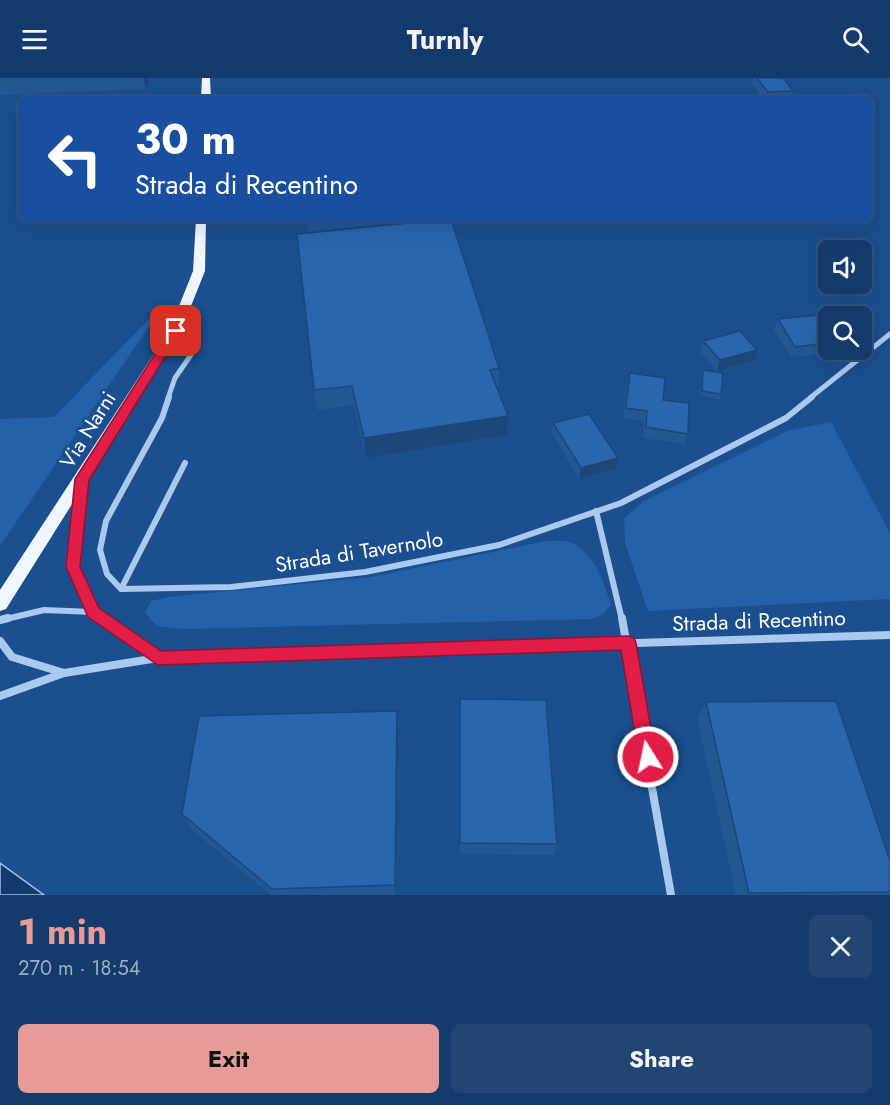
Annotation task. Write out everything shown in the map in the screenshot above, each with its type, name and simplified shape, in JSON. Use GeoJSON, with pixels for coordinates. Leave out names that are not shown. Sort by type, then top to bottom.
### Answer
{"type":"FeatureCollection","features":[{"type":"Feature","properties":{"kind":"main road"},"geometry":{"type":"LineString","coordinates":[[206,78],[206,96]]}},
{"type":"Feature","properties":{"kind":"main road","name":"Via Narni"},"geometry":{"type":"LineString","coordinates":[[0,604],[176,331],[199,271],[201,222]]}},
{"type":"Feature","properties":{"kind":"street","name":"Strada di Tavernolo"},"geometry":{"type":"LineString","coordinates":[[121,588],[231,587],[365,572],[499,545],[621,503],[786,418],[890,334]]}},
{"type":"Feature","properties":{"kind":"street"},"geometry":{"type":"LineString","coordinates":[[185,463],[121,588],[107,574],[100,550],[106,522],[162,418],[175,378],[195,349]]}},
{"type":"Feature","properties":{"kind":"street"},"geometry":{"type":"LineString","coordinates":[[82,479],[73,567],[93,612],[158,658]]}},
{"type":"Feature","properties":{"kind":"street"},"geometry":{"type":"LineString","coordinates":[[596,511],[628,643],[671,895]]}},
{"type":"Feature","properties":{"kind":"street"},"geometry":{"type":"LineString","coordinates":[[0,621],[44,610],[93,612]]}},
{"type":"Feature","properties":{"kind":"street","name":"Strada di Recentino"},"geometry":{"type":"LineString","coordinates":[[0,696],[64,673],[158,658],[890,634]]}},
{"type":"Feature","properties":{"kind":"street","name":"Strada di Recentino"},"geometry":{"type":"LineString","coordinates":[[0,641],[12,657],[64,673]]}},
{"type":"Feature","properties":{"kind":"shaded area"},"geometry":{"type":"Polygon","coordinates":[[[167,300],[0,546],[0,419],[54,417],[167,300]]]}},
{"type":"Feature","properties":{"kind":"shaded area"},"geometry":{"type":"Polygon","coordinates":[[[831,422],[890,533],[890,599],[648,611],[625,543],[624,518],[644,501],[787,431],[831,422]]]}},
{"type":"Feature","properties":{"kind":"shaded area"},"geometry":{"type":"Polygon","coordinates":[[[546,541],[570,542],[586,553],[602,578],[611,605],[603,614],[592,619],[183,629],[157,626],[145,613],[151,601],[168,597],[371,577],[546,541]]]}},
{"type":"Feature","properties":{"kind":"shaded area"},"geometry":{"type":"Polygon","coordinates":[[[0,863],[44,895],[0,895],[0,863]]]}},
{"type":"Feature","properties":{"kind":"building"},"geometry":{"type":"Polygon","coordinates":[[[757,78],[783,78],[793,91],[768,92],[757,78]]]}},
{"type":"Feature","properties":{"kind":"building"},"geometry":{"type":"Polygon","coordinates":[[[420,222],[452,222],[499,368],[490,370],[508,416],[364,438],[352,386],[314,390],[297,234],[420,222]]]}},
{"type":"Feature","properties":{"kind":"building"},"geometry":{"type":"Polygon","coordinates":[[[818,315],[818,344],[795,347],[778,319],[818,315]]]}},
{"type":"Feature","properties":{"kind":"building"},"geometry":{"type":"Polygon","coordinates":[[[740,331],[757,350],[720,360],[703,341],[740,331]]]}},
{"type":"Feature","properties":{"kind":"building"},"geometry":{"type":"Polygon","coordinates":[[[703,370],[723,373],[721,394],[702,391],[703,370]]]}},
{"type":"Feature","properties":{"kind":"building"},"geometry":{"type":"Polygon","coordinates":[[[630,373],[665,378],[663,400],[689,403],[688,434],[646,427],[647,411],[626,408],[630,373]]]}},
{"type":"Feature","properties":{"kind":"building"},"geometry":{"type":"Polygon","coordinates":[[[589,414],[618,458],[581,468],[553,423],[589,414]]]}},
{"type":"Feature","properties":{"kind":"building"},"geometry":{"type":"Polygon","coordinates":[[[460,699],[546,700],[557,844],[460,843],[460,699]]]}},
{"type":"Feature","properties":{"kind":"building"},"geometry":{"type":"Polygon","coordinates":[[[836,701],[890,861],[890,892],[749,893],[706,702],[836,701]]]}},
{"type":"Feature","properties":{"kind":"building"},"geometry":{"type":"Polygon","coordinates":[[[397,711],[395,885],[272,889],[182,814],[199,716],[397,711]]]}},
{"type":"Feature","properties":{"kind":"route"},"geometry":{"type":"LineString","coordinates":[[176,331],[82,479],[73,567],[93,612],[158,658],[628,643],[648,757]]}}]}
